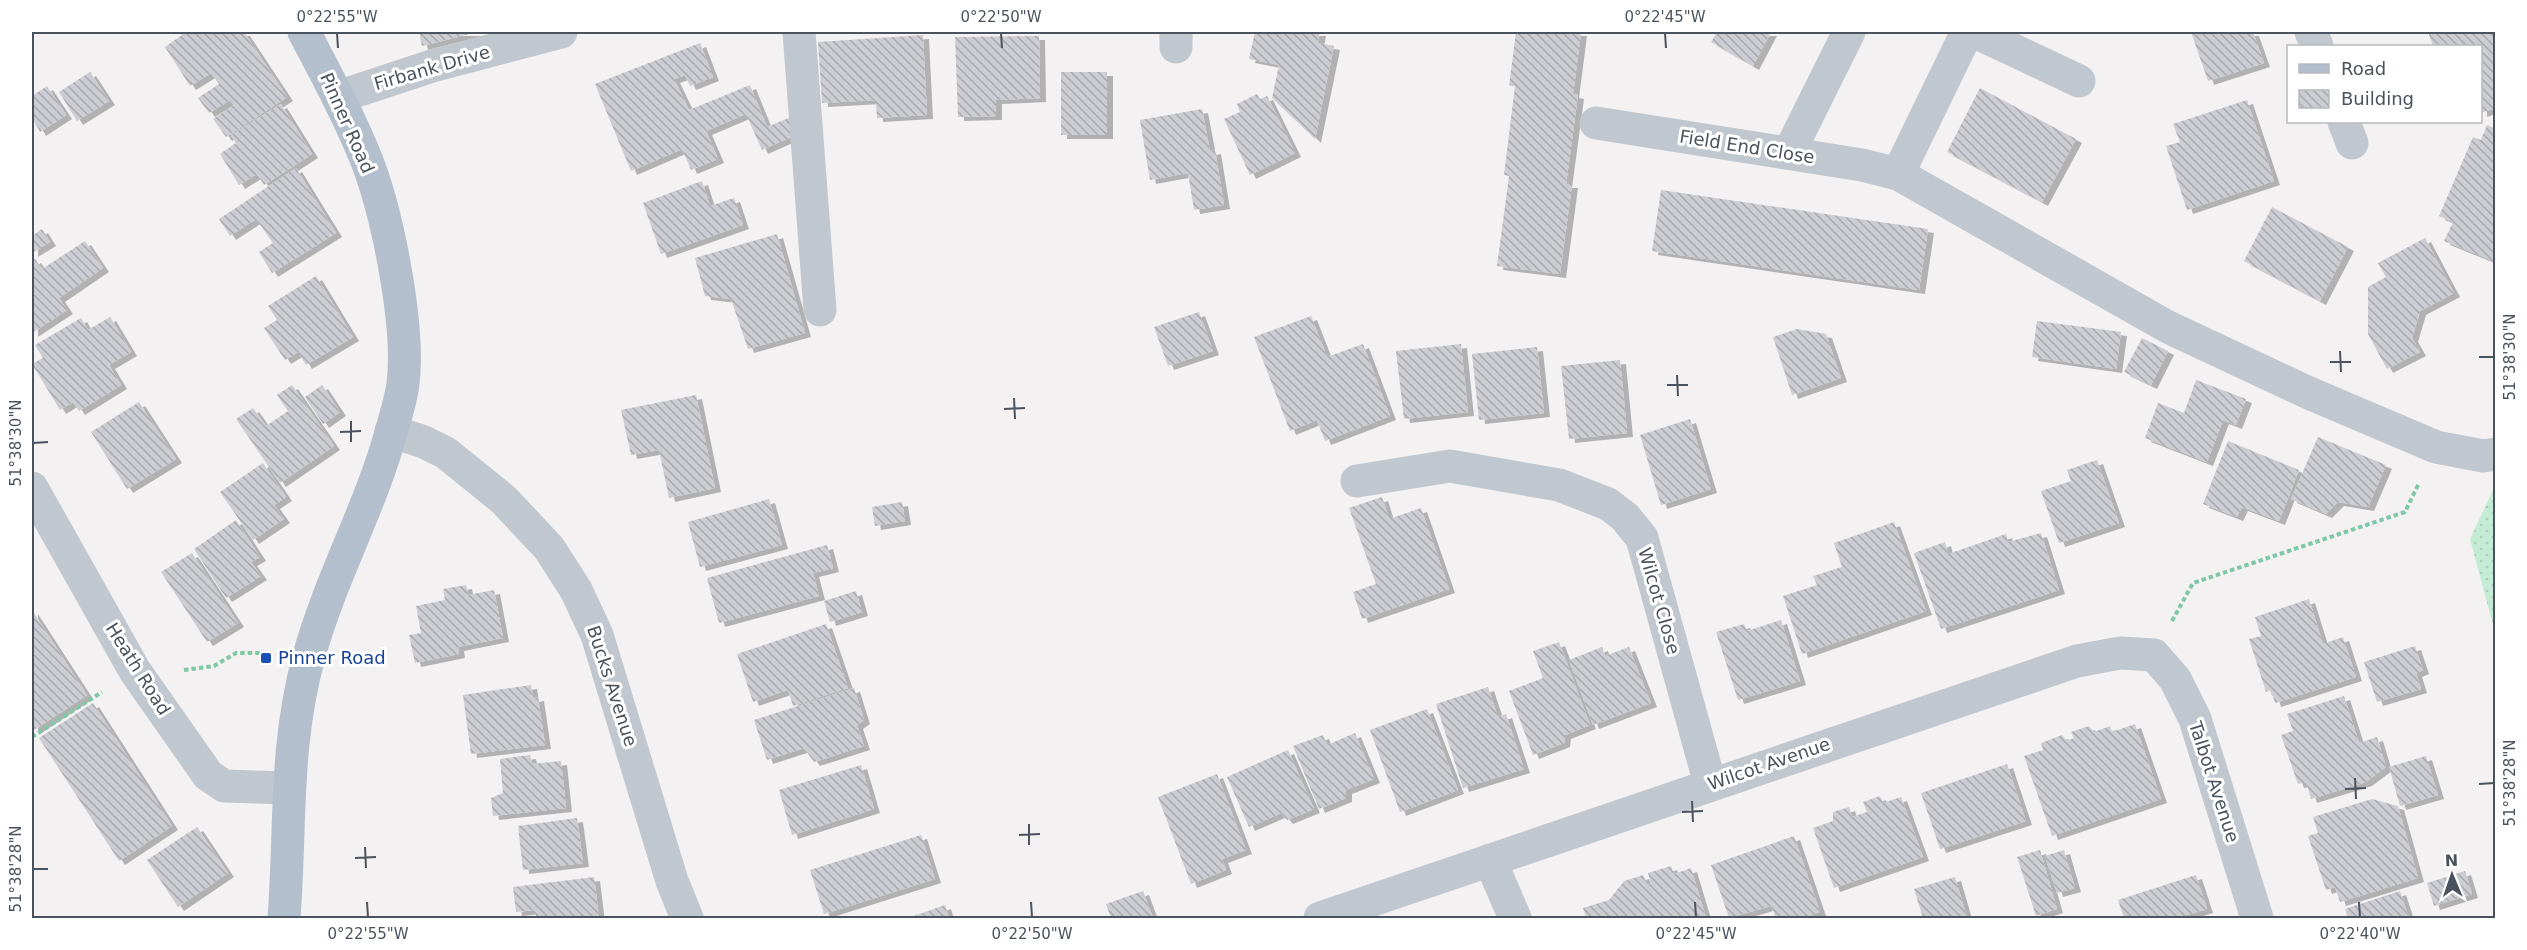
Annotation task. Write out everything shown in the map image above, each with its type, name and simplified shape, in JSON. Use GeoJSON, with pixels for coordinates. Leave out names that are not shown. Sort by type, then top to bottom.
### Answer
{"type":"FeatureCollection","features":[{"type":"Feature","properties":{"kind":"main road","name":"Pinner Road"},"geometry":{"type":"LineString","coordinates":[[284,918],[288,788],[294,721],[309,655],[391,431],[403,384],[403,333],[397,281],[368,162],[304,32]]}},
{"type":"Feature","properties":{"kind":"street","name":"Firbank Drive"},"geometry":{"type":"LineString","coordinates":[[338,97],[432,66],[561,32]]}},
{"type":"Feature","properties":{"kind":"street"},"geometry":{"type":"LineString","coordinates":[[799,32],[820,309]]}},
{"type":"Feature","properties":{"kind":"street"},"geometry":{"type":"LineString","coordinates":[[1789,153],[1849,32]]}},
{"type":"Feature","properties":{"kind":"street"},"geometry":{"type":"LineString","coordinates":[[1898,174],[1967,32]]}},
{"type":"Feature","properties":{"kind":"street"},"geometry":{"type":"LineString","coordinates":[[1975,32],[2079,81]]}},
{"type":"Feature","properties":{"kind":"street","name":"Field End Close"},"geometry":{"type":"LineString","coordinates":[[1596,123],[1789,153],[1898,174],[2168,327],[2309,393],[2436,447],[2483,456],[2496,454]]}},
{"type":"Feature","properties":{"kind":"street","name":"Bucks Avenue"},"geometry":{"type":"LineString","coordinates":[[391,431],[424,442],[446,453],[504,500],[549,548],[576,590],[597,635],[672,881],[687,918]]}},
{"type":"Feature","properties":{"kind":"street","name":"Wilcot Close"},"geometry":{"type":"LineString","coordinates":[[1357,481],[1450,466],[1559,485],[1608,504],[1625,517],[1642,538],[1710,784]]}},
{"type":"Feature","properties":{"kind":"street","name":"Heath Road"},"geometry":{"type":"LineString","coordinates":[[32,488],[135,671],[208,775],[224,786],[288,788]]}},
{"type":"Feature","properties":{"kind":"street","name":"Wilcot Avenue"},"geometry":{"type":"LineString","coordinates":[[1320,918],[2078,661],[2120,653],[2154,655]]}},
{"type":"Feature","properties":{"kind":"street","name":"Talbot Avenue"},"geometry":{"type":"LineString","coordinates":[[2154,655],[2175,680],[2195,719],[2257,918]]}},
{"type":"Feature","properties":{"kind":"street"},"geometry":{"type":"LineString","coordinates":[[1490,860],[1515,918]]}},
{"type":"Feature","properties":{"kind":"path"},"geometry":{"type":"LineString","coordinates":[[2154,655],[2193,583],[2405,512],[2436,447]]}},
{"type":"Feature","properties":{"kind":"path"},"geometry":{"type":"LineString","coordinates":[[32,737],[135,671],[191,670],[214,666],[237,653],[309,655]]}},
{"type":"Feature","properties":{"kind":"green space"},"geometry":{"type":"Polygon","coordinates":[[[2495,486],[2495,632],[2470,539],[2495,486]]]}},
{"type":"Feature","properties":{"kind":"building"},"geometry":{"type":"Polygon","coordinates":[[[180,32],[244,32],[287,97],[226,137],[213,119],[234,105],[230,100],[209,113],[198,98],[219,84],[211,73],[190,86],[165,47],[182,35],[180,32]]]}},
{"type":"Feature","properties":{"kind":"building"},"geometry":{"type":"Polygon","coordinates":[[[419,32],[477,32],[422,46],[419,32]]]}},
{"type":"Feature","properties":{"kind":"building"},"geometry":{"type":"Polygon","coordinates":[[[1255,32],[1320,32],[1318,43],[1334,46],[1315,139],[1272,98],[1279,65],[1249,59],[1255,32]]]}},
{"type":"Feature","properties":{"kind":"building"},"geometry":{"type":"Polygon","coordinates":[[[1516,32],[1581,32],[1573,94],[1578,95],[1566,184],[1572,184],[1560,274],[1497,266],[1509,176],[1504,175],[1515,86],[1509,86],[1516,32]]]}},
{"type":"Feature","properties":{"kind":"building"},"geometry":{"type":"Polygon","coordinates":[[[1717,32],[1771,32],[1753,66],[1711,42],[1717,32]]]}},
{"type":"Feature","properties":{"kind":"building"},"geometry":{"type":"Polygon","coordinates":[[[2191,32],[2253,32],[2264,63],[2208,81],[2191,32]]]}},
{"type":"Feature","properties":{"kind":"building"},"geometry":{"type":"Polygon","coordinates":[[[2428,32],[2496,32],[2496,108],[2482,113],[2482,45],[2433,45],[2428,32]]]}},
{"type":"Feature","properties":{"kind":"building"},"geometry":{"type":"Polygon","coordinates":[[[923,35],[927,115],[877,118],[876,100],[822,103],[818,42],[923,35]]]}},
{"type":"Feature","properties":{"kind":"building"},"geometry":{"type":"Polygon","coordinates":[[[1039,36],[1040,98],[996,100],[996,116],[958,117],[955,37],[1039,36]]]}},
{"type":"Feature","properties":{"kind":"building"},"geometry":{"type":"Polygon","coordinates":[[[700,43],[713,77],[690,86],[685,75],[674,79],[689,110],[750,85],[767,127],[791,117],[798,134],[762,150],[746,114],[706,131],[718,159],[691,170],[682,149],[631,171],[595,84],[700,43]]]}},
{"type":"Feature","properties":{"kind":"building"},"geometry":{"type":"Polygon","coordinates":[[[90,72],[109,101],[77,121],[59,92],[90,72]]]}},
{"type":"Feature","properties":{"kind":"building"},"geometry":{"type":"Polygon","coordinates":[[[1061,72],[1107,72],[1107,135],[1061,135],[1061,72]]]}},
{"type":"Feature","properties":{"kind":"building"},"geometry":{"type":"Polygon","coordinates":[[[47,86],[66,115],[40,132],[32,118],[32,96],[47,86]]]}},
{"type":"Feature","properties":{"kind":"building"},"geometry":{"type":"Polygon","coordinates":[[[1980,88],[2076,139],[2042,202],[1947,152],[1980,88]]]}},
{"type":"Feature","properties":{"kind":"building"},"geometry":{"type":"Polygon","coordinates":[[[1257,94],[1260,99],[1267,96],[1295,153],[1250,175],[1224,119],[1240,112],[1237,104],[1257,94]]]}},
{"type":"Feature","properties":{"kind":"building"},"geometry":{"type":"Polygon","coordinates":[[[2247,100],[2274,181],[2187,210],[2166,146],[2180,142],[2173,124],[2247,100]]]}},
{"type":"Feature","properties":{"kind":"building"},"geometry":{"type":"Polygon","coordinates":[[[281,104],[312,154],[264,185],[257,174],[239,185],[220,154],[236,143],[231,135],[281,104]]]}},
{"type":"Feature","properties":{"kind":"building"},"geometry":{"type":"Polygon","coordinates":[[[1202,109],[1210,151],[1215,150],[1224,205],[1194,210],[1188,173],[1150,180],[1140,120],[1202,109]]]}},
{"type":"Feature","properties":{"kind":"building"},"geometry":{"type":"Polygon","coordinates":[[[2487,125],[2496,129],[2496,262],[2444,241],[2453,222],[2439,216],[2473,137],[2481,140],[2487,125]]]}},
{"type":"Feature","properties":{"kind":"building"},"geometry":{"type":"Polygon","coordinates":[[[296,168],[336,233],[272,273],[259,252],[273,243],[256,219],[230,236],[219,219],[296,168]]]}},
{"type":"Feature","properties":{"kind":"building"},"geometry":{"type":"Polygon","coordinates":[[[702,181],[710,206],[734,198],[743,225],[661,254],[643,203],[702,181]]]}},
{"type":"Feature","properties":{"kind":"building"},"geometry":{"type":"Polygon","coordinates":[[[1661,190],[1928,229],[1919,290],[1652,251],[1661,190]]]}},
{"type":"Feature","properties":{"kind":"building"},"geometry":{"type":"Polygon","coordinates":[[[2272,207],[2348,247],[2320,301],[2244,261],[2272,207]]]}},
{"type":"Feature","properties":{"kind":"building"},"geometry":{"type":"Polygon","coordinates":[[[42,229],[50,242],[32,253],[32,236],[42,229]]]}},
{"type":"Feature","properties":{"kind":"building"},"geometry":{"type":"Polygon","coordinates":[[[777,234],[805,333],[748,349],[731,299],[705,296],[695,258],[777,234]]]}},
{"type":"Feature","properties":{"kind":"building"},"geometry":{"type":"Polygon","coordinates":[[[2425,238],[2454,293],[2420,311],[2412,338],[2420,352],[2387,369],[2368,334],[2368,287],[2386,277],[2378,263],[2425,238]]]}},
{"type":"Feature","properties":{"kind":"building"},"geometry":{"type":"Polygon","coordinates":[[[85,241],[103,268],[59,298],[67,310],[32,333],[32,261],[35,259],[42,269],[85,241]]]}},
{"type":"Feature","properties":{"kind":"building"},"geometry":{"type":"Polygon","coordinates":[[[316,276],[353,337],[306,365],[298,352],[285,360],[264,328],[277,320],[268,306],[316,276]]]}},
{"type":"Feature","properties":{"kind":"building"},"geometry":{"type":"Polygon","coordinates":[[[1199,312],[1213,351],[1168,366],[1154,327],[1199,312]]]}},
{"type":"Feature","properties":{"kind":"building"},"geometry":{"type":"Polygon","coordinates":[[[1311,316],[1327,357],[1363,344],[1390,416],[1325,441],[1317,420],[1290,431],[1254,337],[1311,316]]]}},
{"type":"Feature","properties":{"kind":"building"},"geometry":{"type":"Polygon","coordinates":[[[110,317],[131,352],[109,365],[121,385],[79,411],[73,402],[60,410],[32,364],[43,358],[35,345],[81,318],[88,330],[110,317]]]}},
{"type":"Feature","properties":{"kind":"building"},"geometry":{"type":"Polygon","coordinates":[[[2037,321],[2121,332],[2116,369],[2032,357],[2037,321]]]}},
{"type":"Feature","properties":{"kind":"building"},"geometry":{"type":"Polygon","coordinates":[[[1797,329],[1826,334],[1841,378],[1792,395],[1773,337],[1797,329]]]}},
{"type":"Feature","properties":{"kind":"building"},"geometry":{"type":"Polygon","coordinates":[[[2142,338],[2168,351],[2151,385],[2124,372],[2142,338]]]}},
{"type":"Feature","properties":{"kind":"building"},"geometry":{"type":"Polygon","coordinates":[[[1461,344],[1468,412],[1404,419],[1396,351],[1461,344]]]}},
{"type":"Feature","properties":{"kind":"building"},"geometry":{"type":"Polygon","coordinates":[[[1537,347],[1544,413],[1479,420],[1472,354],[1537,347]]]}},
{"type":"Feature","properties":{"kind":"building"},"geometry":{"type":"Polygon","coordinates":[[[1620,360],[1627,433],[1569,439],[1561,366],[1620,360]]]}},
{"type":"Feature","properties":{"kind":"building"},"geometry":{"type":"Polygon","coordinates":[[[2196,380],[2246,399],[2236,425],[2223,420],[2207,462],[2145,438],[2158,403],[2184,413],[2196,380]]]}},
{"type":"Feature","properties":{"kind":"building"},"geometry":{"type":"Polygon","coordinates":[[[292,385],[334,446],[280,483],[236,419],[253,408],[266,426],[288,411],[277,395],[292,385]]]}},
{"type":"Feature","properties":{"kind":"building"},"geometry":{"type":"Polygon","coordinates":[[[322,385],[340,412],[323,424],[305,397],[322,385]]]}},
{"type":"Feature","properties":{"kind":"building"},"geometry":{"type":"Polygon","coordinates":[[[696,395],[715,488],[669,498],[659,450],[631,455],[621,410],[696,395]]]}},
{"type":"Feature","properties":{"kind":"building"},"geometry":{"type":"Polygon","coordinates":[[[139,402],[176,459],[127,489],[91,432],[139,402]]]}},
{"type":"Feature","properties":{"kind":"building"},"geometry":{"type":"Polygon","coordinates":[[[1690,419],[1711,489],[1661,505],[1640,435],[1690,419]]]}},
{"type":"Feature","properties":{"kind":"building"},"geometry":{"type":"Polygon","coordinates":[[[2318,437],[2386,465],[2368,507],[2338,502],[2326,514],[2291,499],[2318,437]]]}},
{"type":"Feature","properties":{"kind":"building"},"geometry":{"type":"Polygon","coordinates":[[[2228,441],[2299,470],[2279,521],[2242,507],[2237,517],[2203,504],[2228,441]]]}},
{"type":"Feature","properties":{"kind":"building"},"geometry":{"type":"Polygon","coordinates":[[[2097,460],[2119,523],[2059,543],[2041,491],[2071,481],[2067,470],[2097,460]]]}},
{"type":"Feature","properties":{"kind":"building"},"geometry":{"type":"Polygon","coordinates":[[[263,463],[286,497],[274,505],[284,519],[253,540],[220,492],[263,463]]]}},
{"type":"Feature","properties":{"kind":"building"},"geometry":{"type":"Polygon","coordinates":[[[1382,497],[1389,519],[1421,508],[1449,589],[1362,619],[1353,592],[1376,584],[1349,508],[1382,497]]]}},
{"type":"Feature","properties":{"kind":"building"},"geometry":{"type":"Polygon","coordinates":[[[769,499],[782,545],[700,567],[688,522],[769,499]]]}},
{"type":"Feature","properties":{"kind":"building"},"geometry":{"type":"Polygon","coordinates":[[[902,502],[905,521],[875,526],[872,507],[902,502]]]}},
{"type":"Feature","properties":{"kind":"building"},"geometry":{"type":"Polygon","coordinates":[[[236,520],[260,557],[251,562],[261,576],[226,598],[194,549],[236,520]]]}},
{"type":"Feature","properties":{"kind":"building"},"geometry":{"type":"Polygon","coordinates":[[[1894,522],[1926,611],[1802,654],[1783,596],[1817,585],[1813,576],[1842,567],[1834,543],[1894,522]]]}},
{"type":"Feature","properties":{"kind":"building"},"geometry":{"type":"Polygon","coordinates":[[[2041,533],[2059,590],[1941,629],[1914,553],[1945,542],[1948,554],[2006,534],[2008,542],[2041,533]]]}},
{"type":"Feature","properties":{"kind":"building"},"geometry":{"type":"Polygon","coordinates":[[[827,545],[833,568],[813,573],[819,596],[719,623],[707,578],[827,545]]]}},
{"type":"Feature","properties":{"kind":"building"},"geometry":{"type":"Polygon","coordinates":[[[192,553],[238,623],[207,642],[161,572],[192,553]]]}},
{"type":"Feature","properties":{"kind":"building"},"geometry":{"type":"Polygon","coordinates":[[[466,585],[468,595],[494,590],[503,638],[458,647],[459,654],[415,663],[409,635],[421,633],[416,606],[445,600],[443,589],[466,585]]]}},
{"type":"Feature","properties":{"kind":"building"},"geometry":{"type":"Polygon","coordinates":[[[856,591],[862,612],[830,622],[824,601],[856,591]]]}},
{"type":"Feature","properties":{"kind":"building"},"geometry":{"type":"Polygon","coordinates":[[[2309,599],[2323,644],[2343,637],[2356,677],[2275,703],[2271,690],[2266,692],[2249,639],[2261,636],[2255,617],[2309,599]]]}},
{"type":"Feature","properties":{"kind":"building"},"geometry":{"type":"Polygon","coordinates":[[[32,610],[87,695],[34,730],[32,726],[32,610]]]}},
{"type":"Feature","properties":{"kind":"building"},"geometry":{"type":"Polygon","coordinates":[[[1781,620],[1800,681],[1738,700],[1716,632],[1744,624],[1747,631],[1781,620]]]}},
{"type":"Feature","properties":{"kind":"building"},"geometry":{"type":"Polygon","coordinates":[[[826,624],[848,688],[793,706],[788,690],[753,702],[737,654],[826,624]]]}},
{"type":"Feature","properties":{"kind":"building"},"geometry":{"type":"Polygon","coordinates":[[[1559,642],[1590,725],[1565,735],[1564,743],[1533,755],[1509,691],[1543,678],[1533,651],[1559,642]]]}},
{"type":"Feature","properties":{"kind":"building"},"geometry":{"type":"Polygon","coordinates":[[[2415,646],[2423,670],[2416,673],[2421,689],[2377,702],[2364,662],[2415,646]]]}},
{"type":"Feature","properties":{"kind":"building"},"geometry":{"type":"Polygon","coordinates":[[[1602,647],[1605,656],[1629,647],[1651,703],[1593,725],[1569,660],[1602,647]]]}},
{"type":"Feature","properties":{"kind":"building"},"geometry":{"type":"Polygon","coordinates":[[[531,685],[533,698],[538,697],[545,745],[471,754],[463,695],[531,685]]]}},
{"type":"Feature","properties":{"kind":"building"},"geometry":{"type":"Polygon","coordinates":[[[1488,687],[1498,717],[1506,714],[1524,769],[1463,788],[1436,704],[1488,687]]]}},
{"type":"Feature","properties":{"kind":"building"},"geometry":{"type":"Polygon","coordinates":[[[854,688],[864,720],[857,725],[864,746],[814,762],[804,748],[767,760],[754,720],[854,688]]]}},
{"type":"Feature","properties":{"kind":"building"},"geometry":{"type":"Polygon","coordinates":[[[2344,696],[2359,743],[2377,737],[2386,767],[2366,782],[2311,799],[2306,782],[2298,784],[2281,735],[2293,731],[2287,714],[2344,696]]]}},
{"type":"Feature","properties":{"kind":"building"},"geometry":{"type":"Polygon","coordinates":[[[93,703],[172,826],[119,861],[39,738],[93,703]]]}},
{"type":"Feature","properties":{"kind":"building"},"geometry":{"type":"Polygon","coordinates":[[[1427,709],[1458,790],[1400,812],[1370,730],[1427,709]]]}},
{"type":"Feature","properties":{"kind":"building"},"geometry":{"type":"Polygon","coordinates":[[[2135,724],[2161,799],[2052,836],[2024,756],[2043,750],[2041,743],[2062,735],[2067,741],[2074,738],[2071,732],[2089,726],[2094,732],[2110,726],[2112,732],[2135,724]]]}},
{"type":"Feature","properties":{"kind":"building"},"geometry":{"type":"Polygon","coordinates":[[[1355,733],[1374,779],[1346,790],[1346,798],[1319,809],[1293,746],[1323,735],[1327,745],[1355,733]]]}},
{"type":"Feature","properties":{"kind":"building"},"geometry":{"type":"Polygon","coordinates":[[[1288,750],[1314,809],[1287,820],[1281,813],[1249,827],[1227,777],[1288,750]]]}},
{"type":"Feature","properties":{"kind":"building"},"geometry":{"type":"Polygon","coordinates":[[[530,755],[532,764],[561,761],[566,808],[493,816],[491,798],[503,793],[500,759],[530,755]]]}},
{"type":"Feature","properties":{"kind":"building"},"geometry":{"type":"Polygon","coordinates":[[[2426,756],[2438,795],[2400,806],[2389,767],[2426,756]]]}},
{"type":"Feature","properties":{"kind":"building"},"geometry":{"type":"Polygon","coordinates":[[[2007,764],[2026,821],[1940,849],[1921,793],[2007,764]]]}},
{"type":"Feature","properties":{"kind":"building"},"geometry":{"type":"Polygon","coordinates":[[[861,765],[874,809],[792,835],[779,790],[861,765]]]}},
{"type":"Feature","properties":{"kind":"building"},"geometry":{"type":"Polygon","coordinates":[[[1217,774],[1246,850],[1222,859],[1226,870],[1191,884],[1158,797],[1217,774]]]}},
{"type":"Feature","properties":{"kind":"building"},"geometry":{"type":"Polygon","coordinates":[[[1880,796],[1883,803],[1901,797],[1923,857],[1834,888],[1813,828],[1833,821],[1833,812],[1849,807],[1852,817],[1867,812],[1863,802],[1880,796]]]}},
{"type":"Feature","properties":{"kind":"building"},"geometry":{"type":"Polygon","coordinates":[[[2372,799],[2398,806],[2418,878],[2340,902],[2335,887],[2326,890],[2308,836],[2318,833],[2313,817],[2372,799]]]}},
{"type":"Feature","properties":{"kind":"building"},"geometry":{"type":"Polygon","coordinates":[[[577,818],[583,863],[523,870],[518,826],[577,818]]]}},
{"type":"Feature","properties":{"kind":"building"},"geometry":{"type":"Polygon","coordinates":[[[197,827],[228,873],[178,907],[147,860],[197,827]]]}},
{"type":"Feature","properties":{"kind":"building"},"geometry":{"type":"Polygon","coordinates":[[[921,835],[935,879],[824,914],[810,870],[921,835]]]}},
{"type":"Feature","properties":{"kind":"building"},"geometry":{"type":"Polygon","coordinates":[[[1794,836],[1820,912],[1803,918],[1776,918],[1771,906],[1729,918],[1711,865],[1794,836]]]}},
{"type":"Feature","properties":{"kind":"building"},"geometry":{"type":"Polygon","coordinates":[[[2040,850],[2057,909],[2036,916],[2017,857],[2040,850]]]}},
{"type":"Feature","properties":{"kind":"building"},"geometry":{"type":"Polygon","coordinates":[[[2064,850],[2075,888],[2057,893],[2045,856],[2064,850]]]}},
{"type":"Feature","properties":{"kind":"building"},"geometry":{"type":"Polygon","coordinates":[[[1671,866],[1674,874],[1691,868],[1706,918],[1586,918],[1583,908],[1609,900],[1624,881],[1643,875],[1647,885],[1651,884],[1648,873],[1671,866]]]}},
{"type":"Feature","properties":{"kind":"building"},"geometry":{"type":"Polygon","coordinates":[[[2465,871],[2472,894],[2434,906],[2427,883],[2465,871]]]}},
{"type":"Feature","properties":{"kind":"building"},"geometry":{"type":"Polygon","coordinates":[[[2196,875],[2207,909],[2177,918],[2124,918],[2118,900],[2196,875]]]}},
{"type":"Feature","properties":{"kind":"building"},"geometry":{"type":"Polygon","coordinates":[[[594,877],[599,918],[536,918],[535,910],[516,912],[513,887],[594,877]]]}},
{"type":"Feature","properties":{"kind":"building"},"geometry":{"type":"Polygon","coordinates":[[[1955,877],[1967,918],[1923,918],[1914,889],[1955,877]]]}},
{"type":"Feature","properties":{"kind":"building"},"geometry":{"type":"Polygon","coordinates":[[[1143,891],[1153,918],[1111,918],[1106,904],[1143,891]]]}},
{"type":"Feature","properties":{"kind":"building"},"geometry":{"type":"Polygon","coordinates":[[[2400,891],[2409,918],[2348,918],[2345,909],[2400,891]]]}},
{"type":"Feature","properties":{"kind":"building"},"geometry":{"type":"Polygon","coordinates":[[[945,905],[949,918],[908,918],[945,905]]]}},
{"type":"Feature","properties":{"kind":"place","name":"Pinner Road"},"geometry":{"type":"Point","coordinates":[266,658]}}]}
